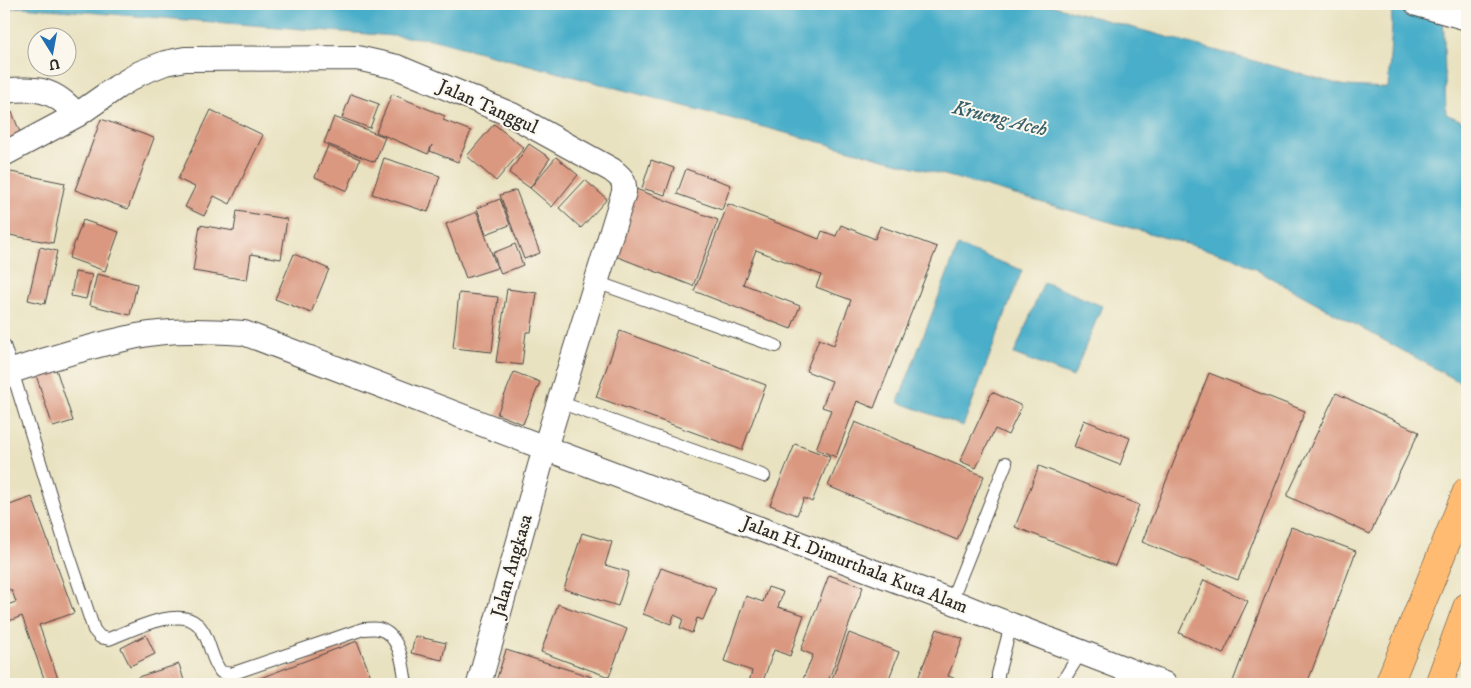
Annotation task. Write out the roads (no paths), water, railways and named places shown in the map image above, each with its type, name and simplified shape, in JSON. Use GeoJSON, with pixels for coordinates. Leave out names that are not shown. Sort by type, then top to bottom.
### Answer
{"type":"FeatureCollection","features":[{"type":"Feature","properties":{"kind":"highway"},"geometry":{"type":"LineString","coordinates":[[1389,684],[1467,491]]}},
{"type":"Feature","properties":{"kind":"highway"},"geometry":{"type":"LineString","coordinates":[[1439,684],[1467,606]]}},
{"type":"Feature","properties":{"kind":"street"},"geometry":{"type":"LineString","coordinates":[[1416,4],[1467,18]]}},
{"type":"Feature","properties":{"kind":"street","name":"Jalan Tanggul"},"geometry":{"type":"LineString","coordinates":[[77,116],[140,73],[165,63],[185,59],[357,58],[397,67],[512,115],[622,177],[625,184],[624,192],[545,448]]}},
{"type":"Feature","properties":{"kind":"street"},"geometry":{"type":"LineString","coordinates":[[4,91],[27,89],[48,92],[64,101],[77,116],[4,154]]}},
{"type":"Feature","properties":{"kind":"street","name":"Jalan H. Dimurthala Kuta Alam"},"geometry":{"type":"LineString","coordinates":[[12,371],[48,359],[139,336],[197,331],[244,333],[951,601],[1164,684]]}},
{"type":"Feature","properties":{"kind":"street","name":"Jalan Angkasa"},"geometry":{"type":"LineString","coordinates":[[479,684],[545,448]]}},
{"type":"Feature","properties":{"kind":"lane"},"geometry":{"type":"LineString","coordinates":[[596,282],[776,346]]}},
{"type":"Feature","properties":{"kind":"lane"},"geometry":{"type":"LineString","coordinates":[[4,345],[65,544],[94,630],[100,637],[109,639],[165,618],[181,617],[190,619],[197,623],[203,632],[217,667],[221,672],[231,674],[363,629],[379,630],[393,638],[398,648],[406,684]]}},
{"type":"Feature","properties":{"kind":"lane"},"geometry":{"type":"LineString","coordinates":[[559,402],[764,476]]}},
{"type":"Feature","properties":{"kind":"lane"},"geometry":{"type":"LineString","coordinates":[[951,601],[1006,463]]}},
{"type":"Feature","properties":{"kind":"lane"},"geometry":{"type":"LineString","coordinates":[[998,684],[998,674],[1011,625]]}},
{"type":"Feature","properties":{"kind":"lane"},"geometry":{"type":"LineString","coordinates":[[1061,684],[1081,652]]}},
{"type":"Feature","properties":{"kind":"water","name":"Krueng Aceh"},"geometry":{"type":"Polygon","coordinates":[[[4,4],[1047,4],[1345,86],[1388,88],[1392,24],[1391,4],[1443,4],[1446,114],[1467,123],[1467,386],[1233,257],[952,177],[431,39],[21,7],[4,9],[4,4]]]}},
{"type":"Feature","properties":{"kind":"water"},"geometry":{"type":"Polygon","coordinates":[[[958,246],[1022,270],[963,426],[898,402],[958,246]]]}},
{"type":"Feature","properties":{"kind":"water"},"geometry":{"type":"Polygon","coordinates":[[[1044,282],[1102,306],[1073,377],[1014,354],[1044,282]]]}}]}
